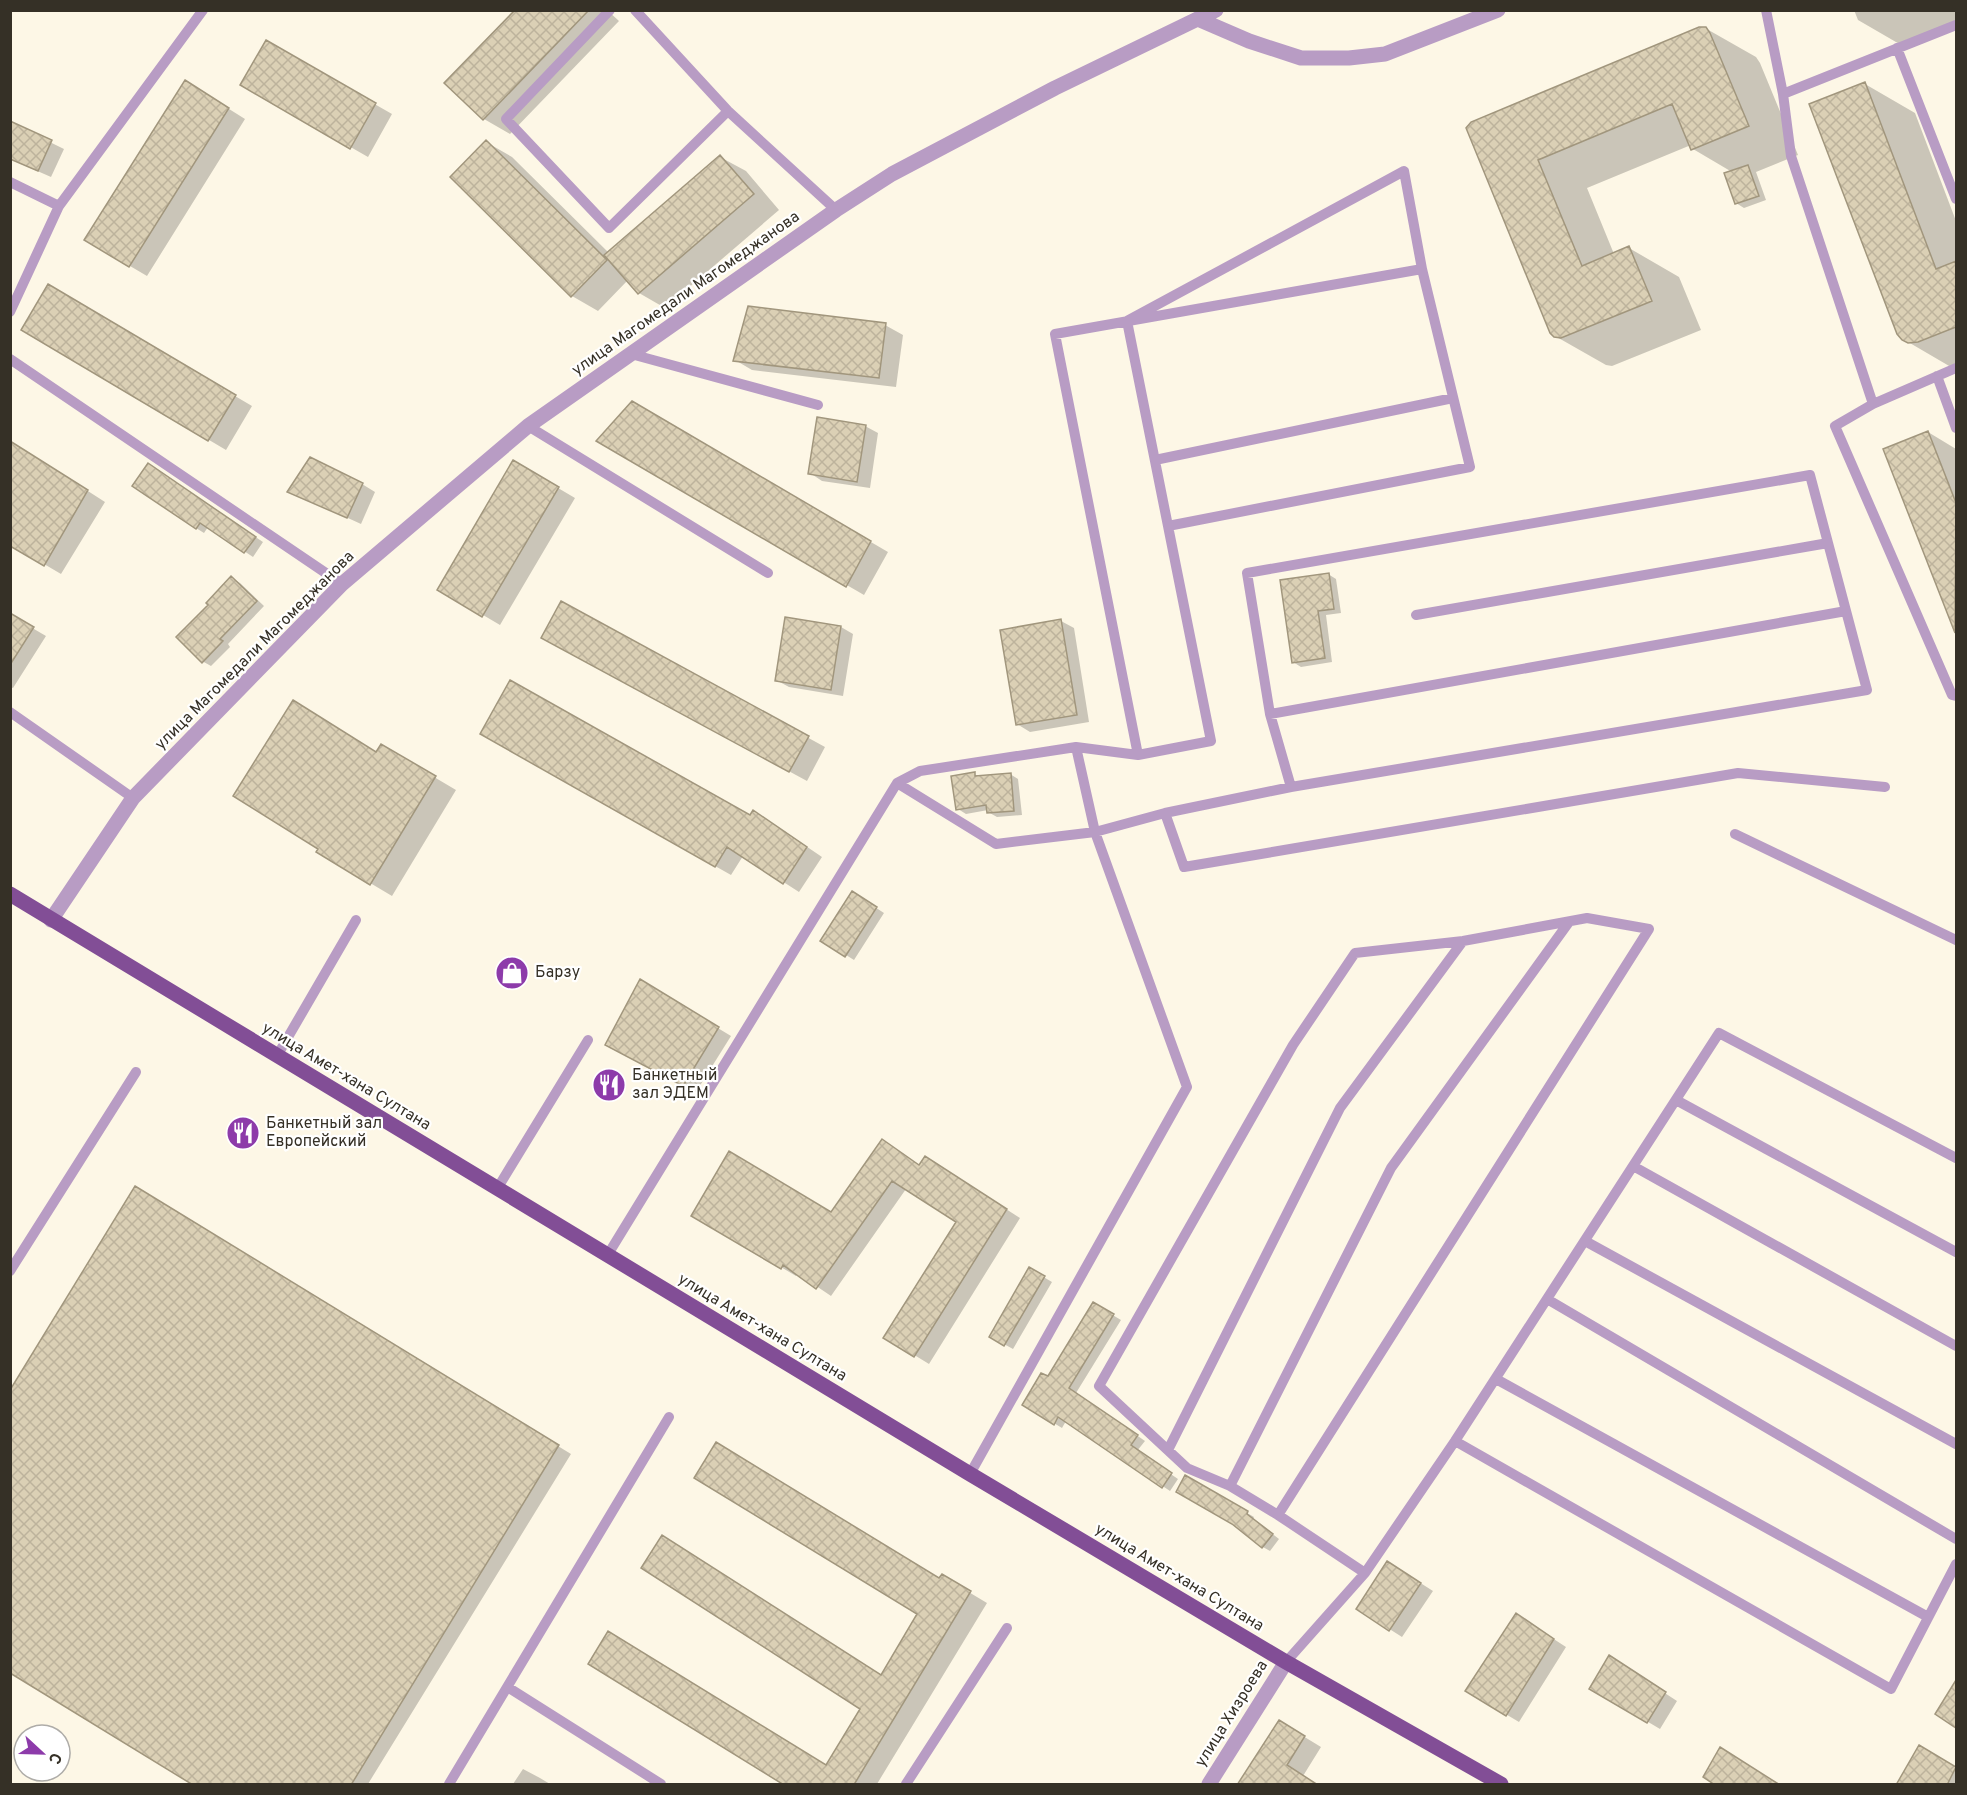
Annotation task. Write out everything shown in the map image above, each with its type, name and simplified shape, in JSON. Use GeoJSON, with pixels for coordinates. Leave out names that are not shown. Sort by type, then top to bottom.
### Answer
{"type":"FeatureCollection","features":[{"type":"Feature","properties":{"kind":"main road","name":"улица Амет-хана Султана"},"geometry":{"type":"LineString","coordinates":[[10,894],[970,1474],[1286,1662],[1501,1785]]}},
{"type":"Feature","properties":{"kind":"street","name":"улица Магомедали Магомеджановa"},"geometry":{"type":"LineString","coordinates":[[51,920],[132,798],[342,584],[528,426],[836,210],[892,174],[1056,88],[1216,10]]}},
{"type":"Feature","properties":{"kind":"street"},"geometry":{"type":"LineString","coordinates":[[1197,19],[1249,41],[1301,58],[1349,58],[1385,54],[1498,10]]}},
{"type":"Feature","properties":{"kind":"street","name":"улица Хизроева"},"geometry":{"type":"LineString","coordinates":[[1209,1785],[1286,1662]]}},
{"type":"Feature","properties":{"kind":"lane"},"geometry":{"type":"LineString","coordinates":[[10,312],[59,206],[203,10]]}},
{"type":"Feature","properties":{"kind":"lane"},"geometry":{"type":"LineString","coordinates":[[610,10],[506,119],[609,228],[728,111]]}},
{"type":"Feature","properties":{"kind":"lane"},"geometry":{"type":"LineString","coordinates":[[635,10],[728,111],[836,210]]}},
{"type":"Feature","properties":{"kind":"lane"},"geometry":{"type":"LineString","coordinates":[[1766,10],[1783,94],[1791,156],[1873,404]]}},
{"type":"Feature","properties":{"kind":"lane"},"geometry":{"type":"LineString","coordinates":[[1783,94],[1956,25]]}},
{"type":"Feature","properties":{"kind":"lane"},"geometry":{"type":"LineString","coordinates":[[1897,48],[1956,199]]}},
{"type":"Feature","properties":{"kind":"lane"},"geometry":{"type":"LineString","coordinates":[[1127,321],[1404,171],[1422,269],[1470,467],[1168,526]]}},
{"type":"Feature","properties":{"kind":"lane"},"geometry":{"type":"LineString","coordinates":[[10,182],[59,206]]}},
{"type":"Feature","properties":{"kind":"lane"},"geometry":{"type":"LineString","coordinates":[[1138,755],[1055,334],[1422,269]]}},
{"type":"Feature","properties":{"kind":"lane"},"geometry":{"type":"LineString","coordinates":[[607,1256],[897,783],[920,771],[1076,747],[1138,755],[1211,741],[1127,321]]}},
{"type":"Feature","properties":{"kind":"lane"},"geometry":{"type":"LineString","coordinates":[[631,354],[818,405]]}},
{"type":"Feature","properties":{"kind":"lane"},"geometry":{"type":"LineString","coordinates":[[10,359],[342,584]]}},
{"type":"Feature","properties":{"kind":"lane"},"geometry":{"type":"LineString","coordinates":[[1956,368],[1873,404],[1835,426],[1952,695],[1956,696]]}},
{"type":"Feature","properties":{"kind":"lane"},"geometry":{"type":"LineString","coordinates":[[1937,376],[1956,428]]}},
{"type":"Feature","properties":{"kind":"lane"},"geometry":{"type":"LineString","coordinates":[[1155,460],[1453,398]]}},
{"type":"Feature","properties":{"kind":"lane"},"geometry":{"type":"LineString","coordinates":[[528,426],[768,573]]}},
{"type":"Feature","properties":{"kind":"lane"},"geometry":{"type":"LineString","coordinates":[[897,783],[996,844],[1095,832],[1164,813],[1291,787],[1867,690],[1810,475],[1247,573],[1270,714],[1291,787]]}},
{"type":"Feature","properties":{"kind":"lane"},"geometry":{"type":"LineString","coordinates":[[1416,615],[1828,543]]}},
{"type":"Feature","properties":{"kind":"lane"},"geometry":{"type":"LineString","coordinates":[[1270,714],[1846,611]]}},
{"type":"Feature","properties":{"kind":"lane"},"geometry":{"type":"LineString","coordinates":[[10,712],[132,798]]}},
{"type":"Feature","properties":{"kind":"lane"},"geometry":{"type":"LineString","coordinates":[[970,1474],[1187,1087],[1095,832],[1076,747]]}},
{"type":"Feature","properties":{"kind":"lane"},"geometry":{"type":"LineString","coordinates":[[1164,813],[1184,867],[1738,773],[1886,787]]}},
{"type":"Feature","properties":{"kind":"lane"},"geometry":{"type":"LineString","coordinates":[[1735,834],[1956,940]]}},
{"type":"Feature","properties":{"kind":"lane"},"geometry":{"type":"LineString","coordinates":[[1278,1515],[1649,929],[1587,918],[1463,941],[1355,953],[1293,1045],[1099,1386],[1186,1468],[1230,1486],[1365,1573]]}},
{"type":"Feature","properties":{"kind":"lane"},"geometry":{"type":"LineString","coordinates":[[277,1056],[356,920]]}},
{"type":"Feature","properties":{"kind":"lane"},"geometry":{"type":"LineString","coordinates":[[1230,1486],[1391,1168],[1569,922]]}},
{"type":"Feature","properties":{"kind":"lane"},"geometry":{"type":"LineString","coordinates":[[1168,1450],[1340,1107],[1463,941]]}},
{"type":"Feature","properties":{"kind":"lane"},"geometry":{"type":"LineString","coordinates":[[1286,1662],[1365,1573],[1455,1441],[1719,1033],[1956,1158]]}},
{"type":"Feature","properties":{"kind":"lane"},"geometry":{"type":"LineString","coordinates":[[497,1190],[588,1040]]}},
{"type":"Feature","properties":{"kind":"lane"},"geometry":{"type":"LineString","coordinates":[[10,1271],[136,1072]]}},
{"type":"Feature","properties":{"kind":"lane"},"geometry":{"type":"LineString","coordinates":[[1676,1100],[1956,1252]]}},
{"type":"Feature","properties":{"kind":"lane"},"geometry":{"type":"LineString","coordinates":[[1633,1166],[1956,1346]]}},
{"type":"Feature","properties":{"kind":"lane"},"geometry":{"type":"LineString","coordinates":[[1585,1240],[1956,1444]]}},
{"type":"Feature","properties":{"kind":"lane"},"geometry":{"type":"LineString","coordinates":[[1547,1299],[1956,1539]]}},
{"type":"Feature","properties":{"kind":"lane"},"geometry":{"type":"LineString","coordinates":[[1496,1378],[1928,1617]]}},
{"type":"Feature","properties":{"kind":"lane"},"geometry":{"type":"LineString","coordinates":[[449,1785],[669,1417]]}},
{"type":"Feature","properties":{"kind":"lane"},"geometry":{"type":"LineString","coordinates":[[1455,1441],[1891,1689],[1956,1564]]}},
{"type":"Feature","properties":{"kind":"lane"},"geometry":{"type":"LineString","coordinates":[[906,1785],[1007,1628]]}},
{"type":"Feature","properties":{"kind":"lane"},"geometry":{"type":"LineString","coordinates":[[509,1688],[661,1785]]}},
{"type":"Feature","properties":{"kind":"building"},"geometry":{"type":"Polygon","coordinates":[[[515,10],[589,10],[483,120],[444,83],[515,10]]]}},
{"type":"Feature","properties":{"kind":"building"},"geometry":{"type":"Polygon","coordinates":[[[1699,27],[1706,27],[1710,33],[1749,126],[1691,150],[1672,104],[1538,160],[1582,266],[1629,246],[1652,301],[1561,338],[1554,337],[1550,333],[1466,128],[1471,122],[1699,27]]]}},
{"type":"Feature","properties":{"kind":"building"},"geometry":{"type":"Polygon","coordinates":[[[266,40],[376,103],[350,149],[240,85],[266,40]]]}},
{"type":"Feature","properties":{"kind":"building"},"geometry":{"type":"Polygon","coordinates":[[[185,80],[229,108],[129,267],[84,240],[185,80]]]}},
{"type":"Feature","properties":{"kind":"building"},"geometry":{"type":"Polygon","coordinates":[[[1865,82],[1936,269],[1956,261],[1956,327],[1918,342],[1908,343],[1897,334],[1809,104],[1865,82]]]}},
{"type":"Feature","properties":{"kind":"building"},"geometry":{"type":"Polygon","coordinates":[[[10,121],[52,140],[38,171],[10,159],[10,121]]]}},
{"type":"Feature","properties":{"kind":"building"},"geometry":{"type":"Polygon","coordinates":[[[486,140],[607,260],[571,297],[450,177],[486,140]]]}},
{"type":"Feature","properties":{"kind":"building"},"geometry":{"type":"Polygon","coordinates":[[[720,155],[754,194],[638,294],[604,255],[720,155]]]}},
{"type":"Feature","properties":{"kind":"building"},"geometry":{"type":"Polygon","coordinates":[[[1748,165],[1759,196],[1735,204],[1724,173],[1748,165]]]}},
{"type":"Feature","properties":{"kind":"building"},"geometry":{"type":"Polygon","coordinates":[[[48,284],[236,395],[208,441],[21,330],[48,284]]]}},
{"type":"Feature","properties":{"kind":"building"},"geometry":{"type":"Polygon","coordinates":[[[748,306],[886,323],[879,378],[733,361],[748,306]]]}},
{"type":"Feature","properties":{"kind":"building"},"geometry":{"type":"Polygon","coordinates":[[[632,401],[871,541],[846,587],[596,441],[632,401]]]}},
{"type":"Feature","properties":{"kind":"building"},"geometry":{"type":"Polygon","coordinates":[[[817,417],[866,425],[857,482],[808,474],[817,417]]]}},
{"type":"Feature","properties":{"kind":"building"},"geometry":{"type":"Polygon","coordinates":[[[1928,431],[1956,503],[1955,633],[1883,449],[1928,431]]]}},
{"type":"Feature","properties":{"kind":"building"},"geometry":{"type":"Polygon","coordinates":[[[10,441],[88,490],[44,566],[10,546],[10,441]]]}},
{"type":"Feature","properties":{"kind":"building"},"geometry":{"type":"Polygon","coordinates":[[[310,457],[363,483],[347,518],[287,492],[310,457]]]}},
{"type":"Feature","properties":{"kind":"building"},"geometry":{"type":"Polygon","coordinates":[[[513,460],[559,487],[482,617],[437,590],[513,460]]]}},
{"type":"Feature","properties":{"kind":"building"},"geometry":{"type":"Polygon","coordinates":[[[148,463],[256,537],[244,553],[200,523],[196,529],[132,486],[148,463]]]}},
{"type":"Feature","properties":{"kind":"building"},"geometry":{"type":"Polygon","coordinates":[[[1329,573],[1334,609],[1318,611],[1325,658],[1292,663],[1280,580],[1329,573]]]}},
{"type":"Feature","properties":{"kind":"building"},"geometry":{"type":"Polygon","coordinates":[[[231,576],[257,601],[220,639],[223,641],[202,663],[176,637],[208,605],[206,603],[231,576]]]}},
{"type":"Feature","properties":{"kind":"building"},"geometry":{"type":"Polygon","coordinates":[[[561,601],[809,736],[789,772],[541,638],[561,601]]]}},
{"type":"Feature","properties":{"kind":"building"},"geometry":{"type":"Polygon","coordinates":[[[10,613],[34,627],[10,665],[10,613]]]}},
{"type":"Feature","properties":{"kind":"building"},"geometry":{"type":"Polygon","coordinates":[[[785,617],[841,626],[831,690],[775,681],[785,617]]]}},
{"type":"Feature","properties":{"kind":"building"},"geometry":{"type":"Polygon","coordinates":[[[1061,619],[1077,715],[1016,725],[1000,630],[1061,619]]]}},
{"type":"Feature","properties":{"kind":"building"},"geometry":{"type":"Polygon","coordinates":[[[510,680],[750,815],[753,810],[807,847],[783,884],[727,847],[715,867],[480,734],[510,680]]]}},
{"type":"Feature","properties":{"kind":"building"},"geometry":{"type":"Polygon","coordinates":[[[293,700],[376,752],[381,744],[436,776],[370,885],[316,852],[318,849],[233,796],[293,700]]]}},
{"type":"Feature","properties":{"kind":"building"},"geometry":{"type":"Polygon","coordinates":[[[975,772],[975,776],[1011,773],[1014,811],[987,813],[986,805],[956,810],[951,776],[975,772]]]}},
{"type":"Feature","properties":{"kind":"building"},"geometry":{"type":"Polygon","coordinates":[[[852,891],[877,907],[845,957],[820,941],[852,891]]]}},
{"type":"Feature","properties":{"kind":"building"},"geometry":{"type":"Polygon","coordinates":[[[640,979],[719,1027],[683,1086],[605,1045],[640,979]]]}},
{"type":"Feature","properties":{"kind":"building"},"geometry":{"type":"Polygon","coordinates":[[[882,1139],[919,1165],[925,1156],[1007,1209],[914,1357],[883,1338],[956,1222],[892,1181],[816,1289],[783,1265],[781,1269],[691,1216],[729,1151],[831,1212],[882,1139]]]}},
{"type":"Feature","properties":{"kind":"building"},"geometry":{"type":"Polygon","coordinates":[[[135,1186],[559,1445],[351,1785],[193,1785],[10,1673],[10,1390],[135,1186]]]}},
{"type":"Feature","properties":{"kind":"building"},"geometry":{"type":"Polygon","coordinates":[[[1029,1267],[1045,1276],[1004,1346],[989,1337],[1029,1267]]]}},
{"type":"Feature","properties":{"kind":"building"},"geometry":{"type":"Polygon","coordinates":[[[1093,1302],[1114,1314],[1069,1388],[1138,1435],[1131,1445],[1172,1473],[1162,1488],[1058,1417],[1054,1425],[1022,1405],[1041,1373],[1048,1376],[1093,1302]]]}},
{"type":"Feature","properties":{"kind":"building"},"geometry":{"type":"Polygon","coordinates":[[[716,1442],[939,1578],[942,1574],[971,1591],[855,1783],[857,1785],[784,1785],[588,1664],[608,1631],[826,1765],[860,1709],[641,1568],[662,1535],[881,1675],[917,1614],[694,1478],[716,1442]]]}},
{"type":"Feature","properties":{"kind":"building"},"geometry":{"type":"Polygon","coordinates":[[[1185,1475],[1248,1511],[1247,1514],[1273,1534],[1262,1548],[1232,1524],[1176,1492],[1185,1475]]]}},
{"type":"Feature","properties":{"kind":"building"},"geometry":{"type":"Polygon","coordinates":[[[1387,1561],[1421,1583],[1389,1631],[1356,1609],[1387,1561]]]}},
{"type":"Feature","properties":{"kind":"building"},"geometry":{"type":"Polygon","coordinates":[[[1516,1613],[1554,1639],[1506,1716],[1465,1691],[1516,1613]]]}},
{"type":"Feature","properties":{"kind":"building"},"geometry":{"type":"Polygon","coordinates":[[[1609,1655],[1666,1692],[1647,1723],[1589,1689],[1609,1655]]]}},
{"type":"Feature","properties":{"kind":"building"},"geometry":{"type":"Polygon","coordinates":[[[1956,1680],[1956,1728],[1935,1714],[1956,1680]]]}},
{"type":"Feature","properties":{"kind":"building"},"geometry":{"type":"Polygon","coordinates":[[[1279,1720],[1305,1736],[1287,1765],[1318,1785],[1237,1785],[1279,1720]]]}},
{"type":"Feature","properties":{"kind":"building"},"geometry":{"type":"Polygon","coordinates":[[[1919,1745],[1956,1767],[1947,1785],[1896,1785],[1919,1745]]]}},
{"type":"Feature","properties":{"kind":"building"},"geometry":{"type":"Polygon","coordinates":[[[1720,1747],[1780,1785],[1715,1785],[1703,1777],[1720,1747]]]}},
{"type":"Feature","properties":{"kind":"place","name":"Барзу"},"geometry":{"type":"Point","coordinates":[512,973]}},
{"type":"Feature","properties":{"kind":"place","name":"Банкетный зал ЭДЕМ"},"geometry":{"type":"Point","coordinates":[609,1085]}},
{"type":"Feature","properties":{"kind":"place","name":"Банкетный зал Европейский"},"geometry":{"type":"Point","coordinates":[243,1133]}}]}
